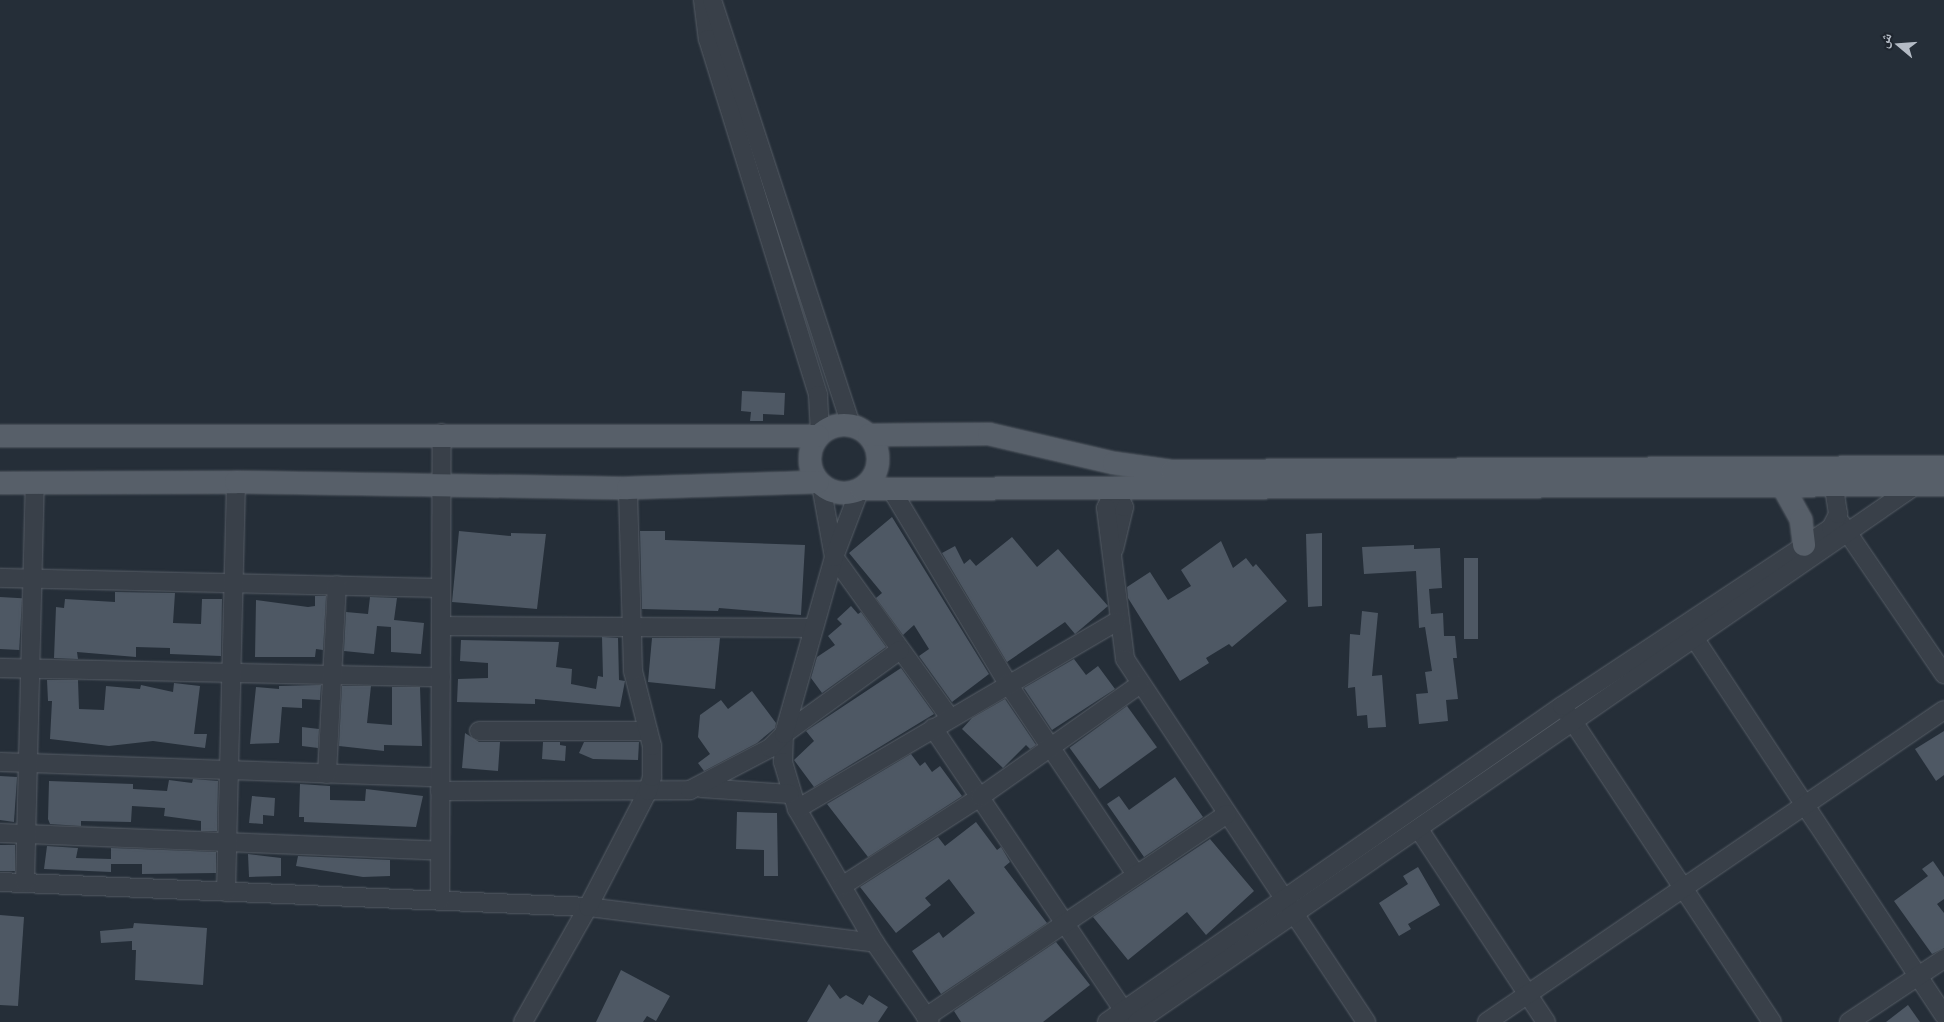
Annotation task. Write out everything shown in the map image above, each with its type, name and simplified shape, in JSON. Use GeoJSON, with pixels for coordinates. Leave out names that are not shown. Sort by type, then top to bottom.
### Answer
{"type":"FeatureCollection","features":[{"type":"Feature","properties":{"kind":"main road"},"geometry":{"type":"LineString","coordinates":[[0,436],[819,435],[834,425],[860,430],[989,434],[1114,463],[1172,470],[1832,477],[1916,485],[1944,485]]}},
{"type":"Feature","properties":{"kind":"main road"},"geometry":{"type":"LineString","coordinates":[[860,430],[875,444],[878,464],[875,474],[860,489]]}},
{"type":"Feature","properties":{"kind":"main road"},"geometry":{"type":"LineString","coordinates":[[819,435],[810,464],[820,483]]}},
{"type":"Feature","properties":{"kind":"main road"},"geometry":{"type":"LineString","coordinates":[[1114,463],[1115,489]]}},
{"type":"Feature","properties":{"kind":"main road"},"geometry":{"type":"LineString","coordinates":[[0,483],[236,482],[628,488],[820,483],[840,493],[860,489],[1783,487],[1832,477],[1944,467]]}},
{"type":"Feature","properties":{"kind":"main road"},"geometry":{"type":"LineString","coordinates":[[1783,487],[1796,508],[1804,545]]}},
{"type":"Feature","properties":{"kind":"street"},"geometry":{"type":"LineString","coordinates":[[702,0],[708,39],[818,395],[819,435]]}},
{"type":"Feature","properties":{"kind":"street"},"geometry":{"type":"LineString","coordinates":[[712,0],[860,430]]}},
{"type":"Feature","properties":{"kind":"street"},"geometry":{"type":"LineString","coordinates":[[440,900],[442,434]]}},
{"type":"Feature","properties":{"kind":"street"},"geometry":{"type":"LineString","coordinates":[[1832,477],[1843,525],[1944,674]]}},
{"type":"Feature","properties":{"kind":"street"},"geometry":{"type":"LineString","coordinates":[[226,892],[236,482]]}},
{"type":"Feature","properties":{"kind":"street"},"geometry":{"type":"LineString","coordinates":[[25,883],[35,483]]}},
{"type":"Feature","properties":{"kind":"street"},"geometry":{"type":"LineString","coordinates":[[820,483],[834,557],[950,718]]}},
{"type":"Feature","properties":{"kind":"street"},"geometry":{"type":"LineString","coordinates":[[1107,1022],[1128,1016],[1285,899],[1562,706],[1690,632],[1843,525],[1916,485]]}},
{"type":"Feature","properties":{"kind":"street"},"geometry":{"type":"LineString","coordinates":[[523,1022],[588,907],[648,791],[654,762],[633,671],[628,488]]}},
{"type":"Feature","properties":{"kind":"street"},"geometry":{"type":"LineString","coordinates":[[860,489],[834,557],[784,734],[783,762],[794,801],[874,943],[928,1019],[1064,921],[1227,814]]}},
{"type":"Feature","properties":{"kind":"street"},"geometry":{"type":"LineString","coordinates":[[891,489],[1008,684],[1135,873]]}},
{"type":"Feature","properties":{"kind":"street"},"geometry":{"type":"LineString","coordinates":[[1115,489],[1124,507],[1114,549],[1117,621],[1125,659],[1366,1022]]}},
{"type":"Feature","properties":{"kind":"street"},"geometry":{"type":"LineString","coordinates":[[1138,1022],[1420,831],[1574,723],[1804,545],[1831,528],[1843,525]]}},
{"type":"Feature","properties":{"kind":"street"},"geometry":{"type":"LineString","coordinates":[[0,578],[234,581],[441,588]]}},
{"type":"Feature","properties":{"kind":"street"},"geometry":{"type":"LineString","coordinates":[[327,774],[334,675],[337,585]]}},
{"type":"Feature","properties":{"kind":"street"},"geometry":{"type":"LineString","coordinates":[[0,762],[327,774],[440,784],[648,791],[701,788],[794,801],[933,728],[1117,621]]}},
{"type":"Feature","properties":{"kind":"street"},"geometry":{"type":"LineString","coordinates":[[441,626],[631,629],[814,628]]}},
{"type":"Feature","properties":{"kind":"street"},"geometry":{"type":"LineString","coordinates":[[1690,632],[1944,1015]]}},
{"type":"Feature","properties":{"kind":"street"},"geometry":{"type":"LineString","coordinates":[[701,788],[765,751],[784,734],[900,650]]}},
{"type":"Feature","properties":{"kind":"street"},"geometry":{"type":"LineString","coordinates":[[0,668],[441,677]]}},
{"type":"Feature","properties":{"kind":"street"},"geometry":{"type":"LineString","coordinates":[[842,886],[980,797],[1140,684]]}},
{"type":"Feature","properties":{"kind":"street"},"geometry":{"type":"LineString","coordinates":[[1562,706],[1687,888],[1772,1022]]}},
{"type":"Feature","properties":{"kind":"street"},"geometry":{"type":"LineString","coordinates":[[1488,1022],[1687,888],[1944,710]]}},
{"type":"Feature","properties":{"kind":"street"},"geometry":{"type":"LineString","coordinates":[[933,728],[1128,1016]]}},
{"type":"Feature","properties":{"kind":"street"},"geometry":{"type":"LineString","coordinates":[[479,731],[648,731]]}},
{"type":"Feature","properties":{"kind":"street"},"geometry":{"type":"LineString","coordinates":[[1420,831],[1546,1022]]}},
{"type":"Feature","properties":{"kind":"street"},"geometry":{"type":"LineString","coordinates":[[0,833],[440,851]]}},
{"type":"Feature","properties":{"kind":"street"},"geometry":{"type":"LineString","coordinates":[[0,882],[588,907],[874,943]]}},
{"type":"Feature","properties":{"kind":"street"},"geometry":{"type":"LineString","coordinates":[[1848,1022],[1944,959]]}},
{"type":"Feature","properties":{"kind":"building"},"geometry":{"type":"Polygon","coordinates":[[[742,391],[785,393],[784,415],[763,414],[763,421],[750,421],[751,412],[741,411],[742,391]]]}},
{"type":"Feature","properties":{"kind":"building"},"geometry":{"type":"Polygon","coordinates":[[[892,517],[989,674],[952,702],[919,656],[929,649],[914,625],[903,635],[876,598],[882,593],[849,553],[892,517]]]}},
{"type":"Feature","properties":{"kind":"building"},"geometry":{"type":"Polygon","coordinates":[[[459,531],[511,536],[511,533],[546,534],[537,609],[452,602],[459,531]]]}},
{"type":"Feature","properties":{"kind":"building"},"geometry":{"type":"Polygon","coordinates":[[[640,531],[665,531],[665,540],[805,545],[801,615],[719,608],[718,611],[642,609],[640,531]]]}},
{"type":"Feature","properties":{"kind":"building"},"geometry":{"type":"Polygon","coordinates":[[[1322,533],[1322,606],[1308,607],[1306,534],[1322,533]]]}},
{"type":"Feature","properties":{"kind":"building"},"geometry":{"type":"Polygon","coordinates":[[[1012,537],[1037,567],[1058,549],[1108,606],[1075,634],[1065,622],[1007,662],[942,553],[955,546],[964,564],[970,559],[976,566],[1012,537]]]}},
{"type":"Feature","properties":{"kind":"building"},"geometry":{"type":"Polygon","coordinates":[[[1221,541],[1233,568],[1246,558],[1253,567],[1256,564],[1287,601],[1232,647],[1229,644],[1206,658],[1209,663],[1180,681],[1128,598],[1127,587],[1150,572],[1168,600],[1191,586],[1181,570],[1221,541]]]}},
{"type":"Feature","properties":{"kind":"building"},"geometry":{"type":"Polygon","coordinates":[[[1414,545],[1414,549],[1440,548],[1442,588],[1429,589],[1431,614],[1443,613],[1444,636],[1455,636],[1457,658],[1453,658],[1458,699],[1446,700],[1448,721],[1419,724],[1416,694],[1428,693],[1425,672],[1432,671],[1425,627],[1419,628],[1416,571],[1364,574],[1362,547],[1414,545]]]}},
{"type":"Feature","properties":{"kind":"building"},"geometry":{"type":"Polygon","coordinates":[[[1464,558],[1478,558],[1478,639],[1464,639],[1464,558]]]}},
{"type":"Feature","properties":{"kind":"building"},"geometry":{"type":"Polygon","coordinates":[[[115,592],[175,593],[173,623],[201,624],[202,599],[222,599],[221,656],[170,654],[170,648],[136,647],[136,657],[77,652],[78,659],[54,658],[56,607],[64,608],[65,599],[115,602],[115,592]]]}},
{"type":"Feature","properties":{"kind":"building"},"geometry":{"type":"Polygon","coordinates":[[[315,596],[326,596],[323,650],[316,649],[315,657],[255,657],[256,600],[308,607],[315,606],[315,596]]]}},
{"type":"Feature","properties":{"kind":"building"},"geometry":{"type":"Polygon","coordinates":[[[0,597],[22,598],[19,650],[0,649],[0,597]]]}},
{"type":"Feature","properties":{"kind":"building"},"geometry":{"type":"Polygon","coordinates":[[[370,597],[397,598],[394,620],[424,623],[421,654],[391,652],[391,627],[377,626],[374,654],[344,651],[346,612],[368,614],[370,597]]]}},
{"type":"Feature","properties":{"kind":"building"},"geometry":{"type":"Polygon","coordinates":[[[851,606],[858,614],[861,612],[886,647],[822,693],[811,678],[817,657],[835,645],[828,636],[842,624],[837,619],[851,606]]]}},
{"type":"Feature","properties":{"kind":"building"},"geometry":{"type":"Polygon","coordinates":[[[1362,611],[1378,613],[1372,676],[1382,675],[1386,727],[1368,728],[1367,715],[1357,716],[1355,687],[1348,688],[1350,634],[1360,635],[1362,611]]]}},
{"type":"Feature","properties":{"kind":"building"},"geometry":{"type":"Polygon","coordinates":[[[602,637],[618,638],[619,680],[625,681],[620,707],[535,699],[535,704],[457,702],[458,679],[488,678],[488,663],[460,661],[461,640],[559,642],[556,667],[572,669],[571,684],[596,689],[598,676],[603,677],[602,637]]]}},
{"type":"Feature","properties":{"kind":"building"},"geometry":{"type":"Polygon","coordinates":[[[652,638],[720,638],[715,689],[648,682],[652,638]]]}},
{"type":"Feature","properties":{"kind":"building"},"geometry":{"type":"Polygon","coordinates":[[[1074,659],[1086,675],[1098,666],[1115,689],[1052,730],[1024,688],[1074,659]]]}},
{"type":"Feature","properties":{"kind":"building"},"geometry":{"type":"Polygon","coordinates":[[[901,668],[934,714],[814,787],[794,760],[814,741],[806,731],[901,668]]]}},
{"type":"Feature","properties":{"kind":"building"},"geometry":{"type":"Polygon","coordinates":[[[47,680],[78,680],[79,709],[104,710],[106,686],[140,689],[141,685],[173,692],[174,683],[200,686],[194,734],[207,734],[205,748],[153,741],[109,746],[50,739],[52,701],[48,701],[47,680]]]}},
{"type":"Feature","properties":{"kind":"building"},"geometry":{"type":"Polygon","coordinates":[[[321,685],[320,700],[302,699],[302,708],[282,707],[279,743],[250,744],[256,687],[279,689],[279,686],[321,685]]]}},
{"type":"Feature","properties":{"kind":"building"},"geometry":{"type":"Polygon","coordinates":[[[342,686],[371,686],[367,723],[392,725],[392,687],[420,687],[422,746],[384,745],[384,751],[339,746],[342,686]]]}},
{"type":"Feature","properties":{"kind":"building"},"geometry":{"type":"Polygon","coordinates":[[[752,691],[776,723],[775,728],[757,743],[704,771],[698,763],[710,754],[698,737],[700,715],[721,700],[728,709],[752,691]]]}},
{"type":"Feature","properties":{"kind":"building"},"geometry":{"type":"Polygon","coordinates":[[[1005,699],[1036,745],[1030,749],[1026,745],[1003,768],[962,729],[972,718],[1005,699]]]}},
{"type":"Feature","properties":{"kind":"building"},"geometry":{"type":"Polygon","coordinates":[[[1127,706],[1157,747],[1100,789],[1070,748],[1127,706]]]}},
{"type":"Feature","properties":{"kind":"building"},"geometry":{"type":"Polygon","coordinates":[[[302,727],[319,729],[318,748],[302,746],[302,727]]]}},
{"type":"Feature","properties":{"kind":"building"},"geometry":{"type":"Polygon","coordinates":[[[1944,731],[1944,775],[1936,781],[1915,749],[1944,731]]]}},
{"type":"Feature","properties":{"kind":"building"},"geometry":{"type":"Polygon","coordinates":[[[465,733],[479,742],[500,742],[498,771],[462,768],[465,733]]]}},
{"type":"Feature","properties":{"kind":"building"},"geometry":{"type":"Polygon","coordinates":[[[543,742],[560,742],[560,745],[566,746],[565,761],[542,759],[543,742]]]}},
{"type":"Feature","properties":{"kind":"building"},"geometry":{"type":"Polygon","coordinates":[[[584,742],[639,742],[638,760],[593,759],[579,753],[584,742]]]}},
{"type":"Feature","properties":{"kind":"building"},"geometry":{"type":"Polygon","coordinates":[[[911,754],[920,766],[925,762],[932,772],[940,766],[962,796],[868,857],[827,804],[911,754]]]}},
{"type":"Feature","properties":{"kind":"building"},"geometry":{"type":"Polygon","coordinates":[[[0,776],[17,777],[14,822],[0,820],[0,776]]]}},
{"type":"Feature","properties":{"kind":"building"},"geometry":{"type":"Polygon","coordinates":[[[1175,777],[1203,817],[1144,857],[1107,804],[1119,796],[1129,810],[1175,777]]]}},
{"type":"Feature","properties":{"kind":"building"},"geometry":{"type":"Polygon","coordinates":[[[193,779],[218,781],[217,831],[201,831],[201,821],[164,816],[165,808],[132,806],[131,822],[81,821],[81,826],[50,824],[48,819],[49,781],[133,784],[133,789],[167,791],[169,780],[192,783],[193,779]]]}},
{"type":"Feature","properties":{"kind":"building"},"geometry":{"type":"Polygon","coordinates":[[[300,784],[330,786],[330,800],[365,801],[366,789],[423,796],[416,827],[304,822],[304,817],[299,817],[300,784]]]}},
{"type":"Feature","properties":{"kind":"building"},"geometry":{"type":"Polygon","coordinates":[[[252,796],[275,798],[274,816],[263,815],[263,824],[249,823],[252,796]]]}},
{"type":"Feature","properties":{"kind":"building"},"geometry":{"type":"Polygon","coordinates":[[[737,812],[777,813],[778,876],[764,876],[764,850],[736,849],[737,812]]]}},
{"type":"Feature","properties":{"kind":"building"},"geometry":{"type":"Polygon","coordinates":[[[976,822],[997,850],[1001,847],[1010,862],[1004,867],[1047,923],[941,994],[912,951],[939,932],[943,938],[975,913],[949,879],[925,898],[931,905],[896,933],[860,887],[938,837],[945,846],[976,822]]]}},
{"type":"Feature","properties":{"kind":"building"},"geometry":{"type":"Polygon","coordinates":[[[1210,839],[1254,891],[1206,935],[1187,912],[1128,960],[1093,917],[1210,839]]]}},
{"type":"Feature","properties":{"kind":"building"},"geometry":{"type":"Polygon","coordinates":[[[0,845],[15,845],[15,871],[0,871],[0,845]]]}},
{"type":"Feature","properties":{"kind":"building"},"geometry":{"type":"Polygon","coordinates":[[[47,846],[78,848],[76,858],[111,859],[111,872],[44,869],[47,846]]]}},
{"type":"Feature","properties":{"kind":"building"},"geometry":{"type":"Polygon","coordinates":[[[111,848],[216,852],[216,873],[142,874],[142,864],[111,864],[111,848]]]}},
{"type":"Feature","properties":{"kind":"building"},"geometry":{"type":"Polygon","coordinates":[[[248,854],[281,858],[281,876],[249,877],[248,854]]]}},
{"type":"Feature","properties":{"kind":"building"},"geometry":{"type":"Polygon","coordinates":[[[298,856],[390,860],[390,876],[363,877],[296,866],[298,856]]]}},
{"type":"Feature","properties":{"kind":"building"},"geometry":{"type":"Polygon","coordinates":[[[1933,861],[1944,877],[1944,899],[1937,904],[1944,913],[1944,948],[1932,954],[1894,901],[1928,876],[1922,869],[1933,861]]]}},
{"type":"Feature","properties":{"kind":"building"},"geometry":{"type":"Polygon","coordinates":[[[1418,867],[1440,905],[1408,924],[1411,929],[1399,936],[1379,903],[1408,884],[1403,876],[1418,867]]]}},
{"type":"Feature","properties":{"kind":"building"},"geometry":{"type":"Polygon","coordinates":[[[0,915],[24,917],[18,1006],[0,1005],[0,915]]]}},
{"type":"Feature","properties":{"kind":"building"},"geometry":{"type":"Polygon","coordinates":[[[134,923],[207,928],[203,985],[135,980],[136,950],[132,950],[132,941],[101,943],[100,931],[133,928],[134,923]]]}},
{"type":"Feature","properties":{"kind":"building"},"geometry":{"type":"Polygon","coordinates":[[[1056,942],[1090,985],[1043,1022],[961,1022],[954,1011],[1056,942]]]}},
{"type":"Feature","properties":{"kind":"building"},"geometry":{"type":"Polygon","coordinates":[[[621,970],[670,996],[656,1021],[647,1016],[643,1022],[596,1022],[621,970]]]}},
{"type":"Feature","properties":{"kind":"building"},"geometry":{"type":"Polygon","coordinates":[[[829,984],[840,999],[846,995],[863,1005],[869,995],[888,1007],[878,1022],[807,1022],[829,984]]]}},
{"type":"Feature","properties":{"kind":"building"},"geometry":{"type":"Polygon","coordinates":[[[1908,1005],[1920,1022],[1886,1022],[1908,1005]]]}}]}
